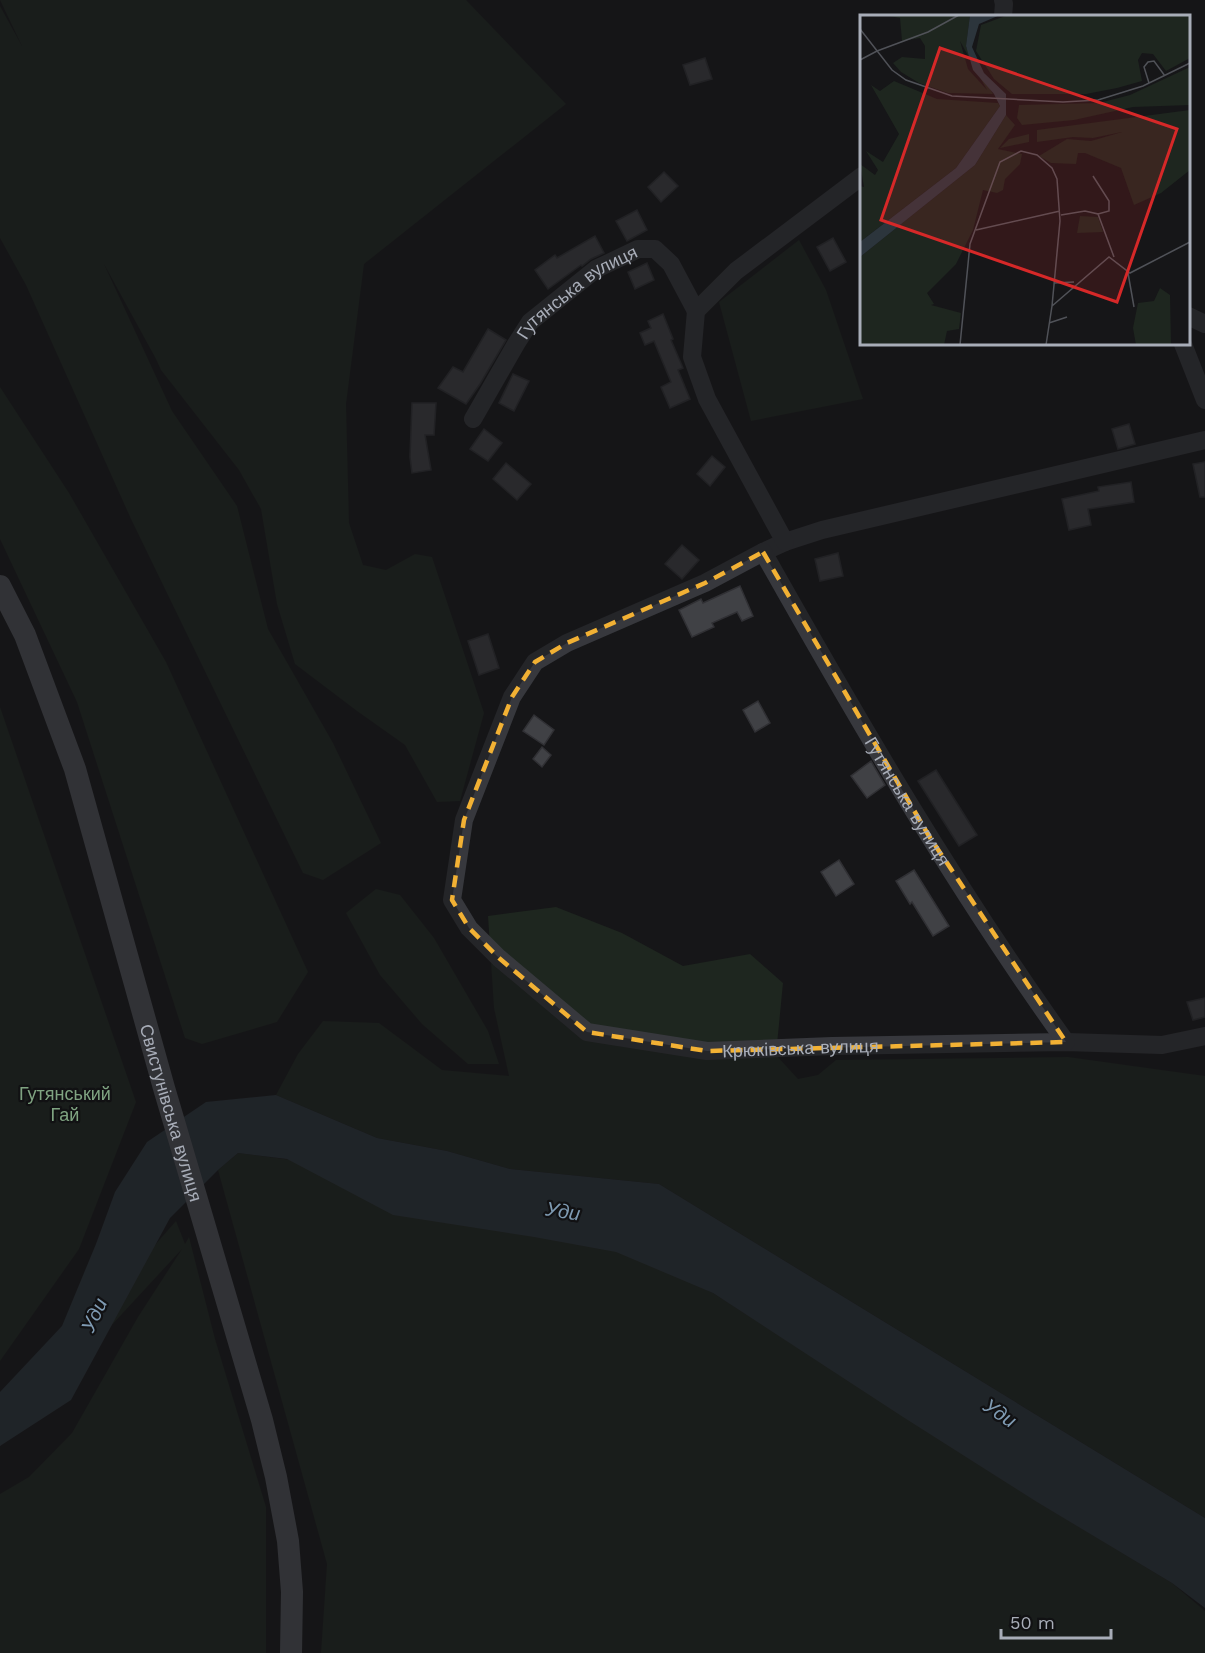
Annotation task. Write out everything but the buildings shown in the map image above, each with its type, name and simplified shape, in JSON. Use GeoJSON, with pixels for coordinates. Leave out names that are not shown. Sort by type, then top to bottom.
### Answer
{"type":"FeatureCollection","features":[{"type":"Feature","properties":{"kind":"main road","name":"Свистунівська вулиця"},"geometry":{"type":"LineString","coordinates":[[0,586],[25,635],[75,769],[164,1088],[258,1408],[276,1477],[288,1541],[292,1592],[291,1653]]}},
{"type":"Feature","properties":{"kind":"street"},"geometry":{"type":"LineString","coordinates":[[1003,0],[1003,15]]}},
{"type":"Feature","properties":{"kind":"street"},"geometry":{"type":"LineString","coordinates":[[784,542],[707,399],[692,357],[696,311],[736,271],[860,177]]}},
{"type":"Feature","properties":{"kind":"street","name":"Гутянська вулиця"},"geometry":{"type":"LineString","coordinates":[[473,419],[530,322],[596,269],[638,249],[656,249],[671,264],[696,311]]}},
{"type":"Feature","properties":{"kind":"street"},"geometry":{"type":"LineString","coordinates":[[1190,317],[1205,324]]}},
{"type":"Feature","properties":{"kind":"street"},"geometry":{"type":"LineString","coordinates":[[1183,345],[1205,400]]}},
{"type":"Feature","properties":{"kind":"street"},"geometry":{"type":"LineString","coordinates":[[763,552],[784,542],[822,530],[1205,440]]}},
{"type":"Feature","properties":{"kind":"street","name":"Гутянська вулиця"},"geometry":{"type":"LineString","coordinates":[[763,552],[928,836],[1024,984],[1066,1042]]}},
{"type":"Feature","properties":{"kind":"street","name":"Крюківська вулиця"},"geometry":{"type":"LineString","coordinates":[[763,552],[705,583],[567,643],[535,662],[512,697],[464,820],[452,900],[470,928],[499,958],[587,1032],[707,1051],[832,1046],[1066,1042],[1162,1045],[1205,1036]]}},
{"type":"Feature","properties":{"kind":"highlighted area"},"geometry":{"type":"Polygon","coordinates":[[[763,552],[929,836],[1066,1042],[707,1051],[587,1032],[499,958],[469,928],[452,900],[464,820],[512,697],[535,662],[567,643],[705,583],[763,552]]]}},
{"type":"Feature","properties":{"kind":"green space"},"geometry":{"type":"Polygon","coordinates":[[[0,0],[466,0],[566,104],[364,264],[346,404],[349,523],[363,565],[386,570],[415,554],[432,557],[484,713],[460,801],[437,802],[405,745],[295,664],[277,604],[261,509],[239,470],[161,370],[104,264],[172,411],[237,506],[268,629],[333,743],[381,843],[323,880],[303,873],[131,519],[26,285],[0,238],[0,6],[22,46],[0,0]]]}},
{"type":"Feature","properties":{"kind":"green space"},"geometry":{"type":"Polygon","coordinates":[[[799,240],[826,290],[863,399],[751,421],[719,302],[799,240]]]}},
{"type":"Feature","properties":{"kind":"green space"},"geometry":{"type":"Polygon","coordinates":[[[0,387],[69,493],[166,662],[308,972],[277,1022],[202,1044],[185,1038],[77,702],[0,539],[0,387]]]}},
{"type":"Feature","properties":{"kind":"green space","name":"Гутянський Гай"},"geometry":{"type":"Polygon","coordinates":[[[0,707],[136,1102],[79,1249],[0,1361],[0,707]]]}},
{"type":"Feature","properties":{"kind":"green space"},"geometry":{"type":"Polygon","coordinates":[[[376,889],[400,895],[434,938],[488,1031],[499,1064],[468,1064],[422,1024],[380,975],[346,913],[376,889]]]}},
{"type":"Feature","properties":{"kind":"green space"},"geometry":{"type":"Polygon","coordinates":[[[556,907],[622,933],[683,966],[750,954],[783,983],[776,1055],[798,1079],[818,1075],[836,1060],[1068,1057],[1205,1076],[1205,1518],[659,1184],[510,1169],[447,1151],[377,1138],[276,1095],[298,1054],[323,1021],[379,1023],[442,1070],[509,1076],[494,1008],[488,916],[556,907]]]}},
{"type":"Feature","properties":{"kind":"green space"},"geometry":{"type":"Polygon","coordinates":[[[238,1153],[292,1160],[618,1246],[713,1293],[1025,1494],[1172,1583],[1205,1611],[1205,1653],[321,1653],[327,1564],[218,1170],[238,1153]]]}},
{"type":"Feature","properties":{"kind":"green space"},"geometry":{"type":"Polygon","coordinates":[[[176,1221],[185,1244],[189,1237],[215,1339],[266,1507],[266,1653],[0,1653],[0,1494],[29,1477],[72,1433],[138,1317],[182,1249],[0,1446],[0,1421],[176,1221]]]}},
{"type":"Feature","properties":{"kind":"water","name":"Уди"},"geometry":{"type":"Polygon","coordinates":[[[276,1095],[377,1138],[447,1151],[510,1169],[659,1184],[1205,1518],[1205,1608],[1172,1583],[1037,1502],[713,1293],[616,1252],[393,1215],[287,1159],[238,1153],[170,1218],[71,1400],[0,1446],[0,1392],[62,1326],[115,1192],[147,1142],[206,1102],[276,1095]]]}}]}
